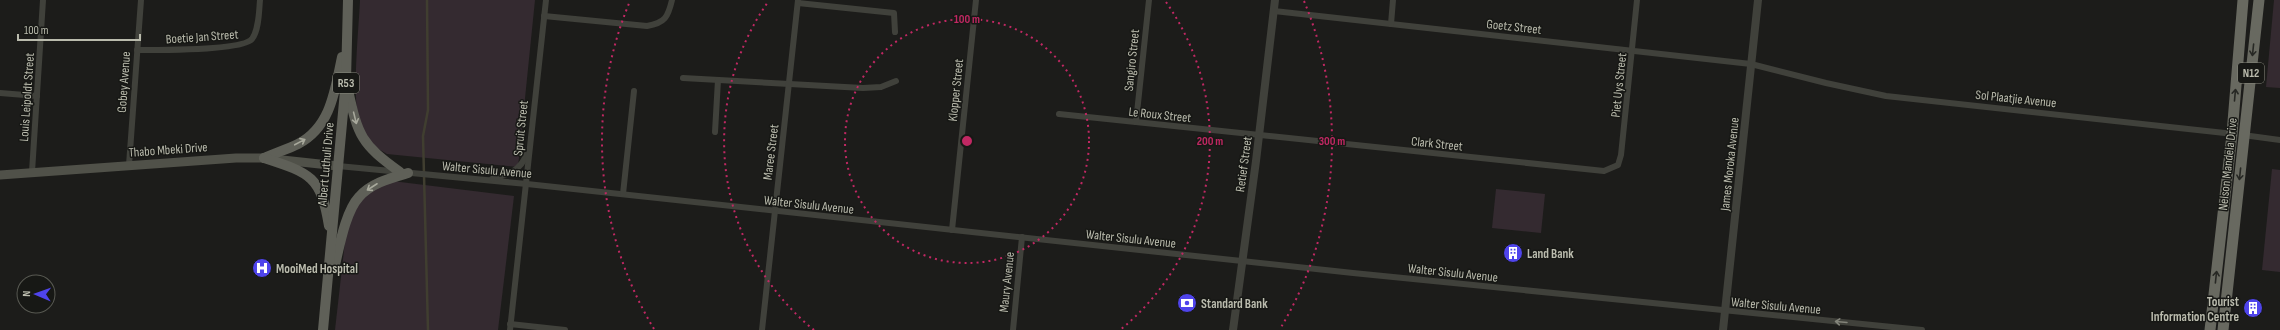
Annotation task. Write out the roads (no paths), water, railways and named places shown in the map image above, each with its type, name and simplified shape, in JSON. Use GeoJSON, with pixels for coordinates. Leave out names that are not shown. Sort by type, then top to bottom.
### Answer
{"type":"FeatureCollection","features":[{"type":"Feature","properties":{"kind":"highway","name":"Nelson Mandela Drive"},"geometry":{"type":"LineString","coordinates":[[2210,330],[2232,134],[2243,0]]}},
{"type":"Feature","properties":{"kind":"highway","name":"Nelson Mandela Drive"},"geometry":{"type":"LineString","coordinates":[[2223,330],[2259,0]]}},
{"type":"Feature","properties":{"kind":"main road","name":"Albert Luthuli Drive"},"geometry":{"type":"LineString","coordinates":[[323,330],[346,80],[348,0]]}},
{"type":"Feature","properties":{"kind":"main road"},"geometry":{"type":"LineString","coordinates":[[264,158],[298,144],[319,128],[330,110],[347,36]]}},
{"type":"Feature","properties":{"kind":"main road"},"geometry":{"type":"LineString","coordinates":[[346,80],[355,119],[363,139],[381,158],[408,173]]}},
{"type":"Feature","properties":{"kind":"main road"},"geometry":{"type":"LineString","coordinates":[[264,158],[298,169],[317,184],[327,214],[331,244]]}},
{"type":"Feature","properties":{"kind":"main road","name":"Thabo Mbeki Drive"},"geometry":{"type":"LineString","coordinates":[[0,175],[188,160],[264,158],[338,166]]}},
{"type":"Feature","properties":{"kind":"main road"},"geometry":{"type":"LineString","coordinates":[[327,291],[346,225],[358,197],[379,182],[408,173]]}},
{"type":"Feature","properties":{"kind":"street","name":"Louis Leipoldt Street"},"geometry":{"type":"LineString","coordinates":[[32,172],[43,0]]}},
{"type":"Feature","properties":{"kind":"street","name":"Gobey Avenue"},"geometry":{"type":"LineString","coordinates":[[129,165],[136,50],[141,0]]}},
{"type":"Feature","properties":{"kind":"street","name":"Boetie Jan Street"},"geometry":{"type":"LineString","coordinates":[[136,50],[228,47],[246,44],[255,33],[260,0]]}},
{"type":"Feature","properties":{"kind":"street","name":"Spruit Street"},"geometry":{"type":"LineString","coordinates":[[510,327],[527,184],[529,145],[546,0]]}},
{"type":"Feature","properties":{"kind":"street"},"geometry":{"type":"LineString","coordinates":[[544,16],[647,26],[658,24],[665,20],[669,14],[672,0]]}},
{"type":"Feature","properties":{"kind":"street","name":"Klopper Street"},"geometry":{"type":"LineString","coordinates":[[952,230],[976,0]]}},
{"type":"Feature","properties":{"kind":"street","name":"Sangiro Street"},"geometry":{"type":"LineString","coordinates":[[1136,122],[1149,0]]}},
{"type":"Feature","properties":{"kind":"street","name":"Retief Street"},"geometry":{"type":"LineString","coordinates":[[1233,330],[1241,261],[1259,136],[1275,0]]}},
{"type":"Feature","properties":{"kind":"street"},"geometry":{"type":"LineString","coordinates":[[1391,24],[1393,0]]}},
{"type":"Feature","properties":{"kind":"street","name":"Piet Uys Street"},"geometry":{"type":"LineString","coordinates":[[1613,169],[1618,165],[1621,155],[1637,0]]}},
{"type":"Feature","properties":{"kind":"street","name":"James Moroka Avenue"},"geometry":{"type":"LineString","coordinates":[[1723,330],[1758,0]]}},
{"type":"Feature","properties":{"kind":"street"},"geometry":{"type":"LineString","coordinates":[[798,2],[894,13],[895,32]]}},
{"type":"Feature","properties":{"kind":"street","name":"Maree Street"},"geometry":{"type":"LineString","coordinates":[[762,330],[798,2]]}},
{"type":"Feature","properties":{"kind":"street","name":"Goetz Street"},"geometry":{"type":"LineString","coordinates":[[1274,11],[1632,49],[1752,64]]}},
{"type":"Feature","properties":{"kind":"street","name":"Sol Plaatjie Avenue"},"geometry":{"type":"LineString","coordinates":[[1752,64],[1821,82],[1886,96],[2280,140]]}},
{"type":"Feature","properties":{"kind":"street"},"geometry":{"type":"LineString","coordinates":[[683,78],[863,88],[881,87],[896,81]]}},
{"type":"Feature","properties":{"kind":"street"},"geometry":{"type":"LineString","coordinates":[[715,132],[718,80]]}},
{"type":"Feature","properties":{"kind":"street"},"geometry":{"type":"LineString","coordinates":[[623,194],[634,91]]}},
{"type":"Feature","properties":{"kind":"street"},"geometry":{"type":"LineString","coordinates":[[0,93],[37,96]]}},
{"type":"Feature","properties":{"kind":"street","name":"Le Roux Street"},"geometry":{"type":"LineString","coordinates":[[1059,114],[1259,136]]}},
{"type":"Feature","properties":{"kind":"street","name":"Clark Street"},"geometry":{"type":"LineString","coordinates":[[1259,136],[1592,170],[1613,169]]}},
{"type":"Feature","properties":{"kind":"street"},"geometry":{"type":"LineString","coordinates":[[488,180],[517,169],[524,160],[529,145]]}},
{"type":"Feature","properties":{"kind":"street","name":"Walter Sisulu Avenue"},"geometry":{"type":"LineString","coordinates":[[338,166],[527,184],[774,212],[1241,261],[1922,330]]}},
{"type":"Feature","properties":{"kind":"street","name":"Maury Avenue"},"geometry":{"type":"LineString","coordinates":[[1013,330],[1022,237]]}},
{"type":"Feature","properties":{"kind":"street"},"geometry":{"type":"LineString","coordinates":[[510,327],[565,330]]}},
{"type":"Feature","properties":{"kind":"waterway"},"geometry":{"type":"LineString","coordinates":[[427,0],[428,110],[423,136],[428,330]]}},
{"type":"Feature","properties":{"kind":"place","name":"Land Bank"},"geometry":{"type":"Point","coordinates":[1513,253]}},
{"type":"Feature","properties":{"kind":"place","name":"MooiMed Hospital"},"geometry":{"type":"Point","coordinates":[262,268]}},
{"type":"Feature","properties":{"kind":"place","name":"Standard Bank"},"geometry":{"type":"Point","coordinates":[1187,303]}},
{"type":"Feature","properties":{"kind":"place","name":"Tourist Information Centre"},"geometry":{"type":"Point","coordinates":[2253,308]}}]}
